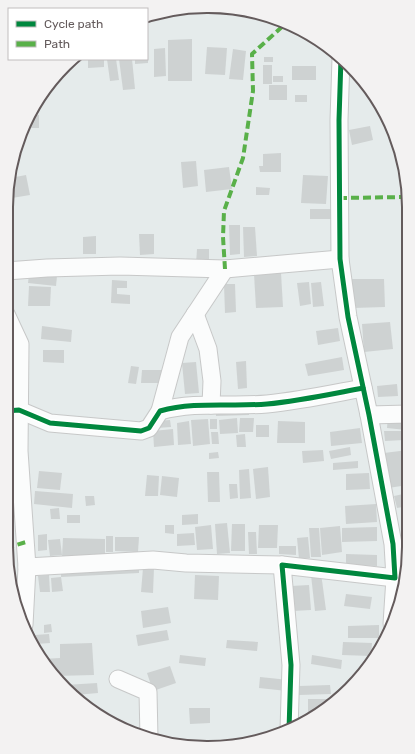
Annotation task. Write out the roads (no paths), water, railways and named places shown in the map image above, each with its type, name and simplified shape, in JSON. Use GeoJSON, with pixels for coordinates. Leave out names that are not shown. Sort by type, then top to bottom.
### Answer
{"type":"FeatureCollection","features":[{"type":"Feature","properties":{"kind":"street"},"geometry":{"type":"LineString","coordinates":[[341,66],[339,143],[340,259],[348,317],[369,415],[393,544],[395,578],[393,604]]}},
{"type":"Feature","properties":{"kind":"street"},"geometry":{"type":"LineString","coordinates":[[13,271],[47,268],[120,266],[225,269],[340,259]]}},
{"type":"Feature","properties":{"kind":"street"},"geometry":{"type":"LineString","coordinates":[[13,411],[50,423],[141,431],[149,428],[160,411],[180,337],[225,269]]}},
{"type":"Feature","properties":{"kind":"street"},"geometry":{"type":"LineString","coordinates":[[195,314],[208,349],[212,381],[211,405]]}},
{"type":"Feature","properties":{"kind":"street"},"geometry":{"type":"LineString","coordinates":[[13,329],[20,344],[13,411],[19,451],[27,567],[25,613]]}},
{"type":"Feature","properties":{"kind":"street"},"geometry":{"type":"LineString","coordinates":[[160,411],[175,406],[266,404],[323,396],[363,388]]}},
{"type":"Feature","properties":{"kind":"street"},"geometry":{"type":"LineString","coordinates":[[369,415],[402,414]]}},
{"type":"Feature","properties":{"kind":"street"},"geometry":{"type":"LineString","coordinates":[[27,567],[153,560],[186,563],[282,565],[395,578]]}},
{"type":"Feature","properties":{"kind":"street"},"geometry":{"type":"LineString","coordinates":[[282,565],[291,666],[289,723]]}},
{"type":"Feature","properties":{"kind":"street"},"geometry":{"type":"LineString","coordinates":[[118,679],[148,692],[149,732]]}}]}
